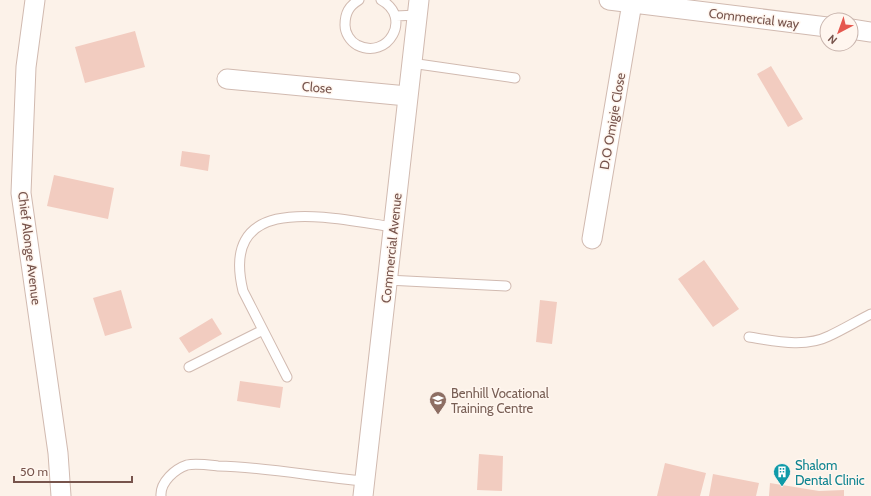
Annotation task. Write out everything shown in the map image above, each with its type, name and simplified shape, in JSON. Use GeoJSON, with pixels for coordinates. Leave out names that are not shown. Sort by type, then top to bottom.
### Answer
{"type":"FeatureCollection","features":[{"type":"Feature","properties":{"kind":"street","name":"Chief Alonge Avenue"},"geometry":{"type":"LineString","coordinates":[[35,0],[26,67],[21,193],[58,453],[61,496]]}},
{"type":"Feature","properties":{"kind":"street","name":"Commercial way"},"geometry":{"type":"LineString","coordinates":[[609,0],[819,26]]}},
{"type":"Feature","properties":{"kind":"street","name":"D.O Omigie Close"},"geometry":{"type":"LineString","coordinates":[[592,239],[632,3]]}},
{"type":"Feature","properties":{"kind":"street","name":"Commercial Avenue"},"geometry":{"type":"LineString","coordinates":[[364,488],[418,8]]}},
{"type":"Feature","properties":{"kind":"street"},"geometry":{"type":"LineString","coordinates":[[859,31],[871,32]]}},
{"type":"Feature","properties":{"kind":"street","name":"Close"},"geometry":{"type":"LineString","coordinates":[[228,79],[407,96]]}},
{"type":"Feature","properties":{"kind":"lane"},"geometry":{"type":"LineString","coordinates":[[359,0],[352,5],[345,16],[345,30],[352,42],[364,48],[378,48],[389,41],[396,29],[396,16],[388,4],[381,0]]}},
{"type":"Feature","properties":{"kind":"lane"},"geometry":{"type":"LineString","coordinates":[[396,16],[418,8]]}},
{"type":"Feature","properties":{"kind":"lane"},"geometry":{"type":"LineString","coordinates":[[411,63],[515,78]]}},
{"type":"Feature","properties":{"kind":"lane"},"geometry":{"type":"LineString","coordinates":[[287,377],[243,290],[239,266],[239,255],[249,233],[258,225],[269,220],[285,217],[325,218],[394,227]]}},
{"type":"Feature","properties":{"kind":"lane"},"geometry":{"type":"LineString","coordinates":[[387,280],[506,286]]}},
{"type":"Feature","properties":{"kind":"lane"},"geometry":{"type":"LineString","coordinates":[[749,337],[786,342],[808,342],[828,337],[871,314]]}},
{"type":"Feature","properties":{"kind":"lane"},"geometry":{"type":"LineString","coordinates":[[189,367],[263,330]]}},
{"type":"Feature","properties":{"kind":"lane"},"geometry":{"type":"LineString","coordinates":[[161,496],[161,491],[169,477],[176,470],[188,465],[243,466],[364,488]]}},
{"type":"Feature","properties":{"kind":"building"},"geometry":{"type":"Polygon","coordinates":[[[135,31],[145,67],[85,83],[75,47],[135,31]]]}},
{"type":"Feature","properties":{"kind":"building"},"geometry":{"type":"Polygon","coordinates":[[[771,66],[803,119],[788,127],[757,74],[771,66]]]}},
{"type":"Feature","properties":{"kind":"building"},"geometry":{"type":"Polygon","coordinates":[[[182,151],[210,155],[208,171],[180,166],[182,151]]]}},
{"type":"Feature","properties":{"kind":"building"},"geometry":{"type":"Polygon","coordinates":[[[54,175],[114,188],[108,219],[47,206],[54,175]]]}},
{"type":"Feature","properties":{"kind":"building"},"geometry":{"type":"Polygon","coordinates":[[[704,260],[739,309],[713,327],[678,279],[704,260]]]}},
{"type":"Feature","properties":{"kind":"building"},"geometry":{"type":"Polygon","coordinates":[[[121,290],[132,328],[105,336],[93,298],[121,290]]]}},
{"type":"Feature","properties":{"kind":"building"},"geometry":{"type":"Polygon","coordinates":[[[540,300],[557,302],[552,344],[536,342],[540,300]]]}},
{"type":"Feature","properties":{"kind":"building"},"geometry":{"type":"Polygon","coordinates":[[[212,318],[222,334],[189,353],[179,338],[212,318]]]}},
{"type":"Feature","properties":{"kind":"building"},"geometry":{"type":"Polygon","coordinates":[[[240,381],[283,387],[280,408],[237,401],[240,381]]]}},
{"type":"Feature","properties":{"kind":"building"},"geometry":{"type":"Polygon","coordinates":[[[479,454],[503,456],[502,491],[477,490],[479,454]]]}},
{"type":"Feature","properties":{"kind":"building"},"geometry":{"type":"Polygon","coordinates":[[[665,463],[706,473],[700,496],[657,496],[665,463]]]}},
{"type":"Feature","properties":{"kind":"building"},"geometry":{"type":"Polygon","coordinates":[[[713,474],[759,483],[756,496],[709,496],[713,474]]]}},
{"type":"Feature","properties":{"kind":"building","name":"Shalom Dental Clinic"},"geometry":{"type":"Polygon","coordinates":[[[770,483],[819,491],[844,490],[844,496],[769,496],[770,483]]]}},
{"type":"Feature","properties":{"kind":"place","name":"Benhill Vocational Training Centre"},"geometry":{"type":"Point","coordinates":[438,415]}},
{"type":"Feature","properties":{"kind":"place","name":"Shalom Dental Clinic"},"geometry":{"type":"Point","coordinates":[782,487]}}]}
